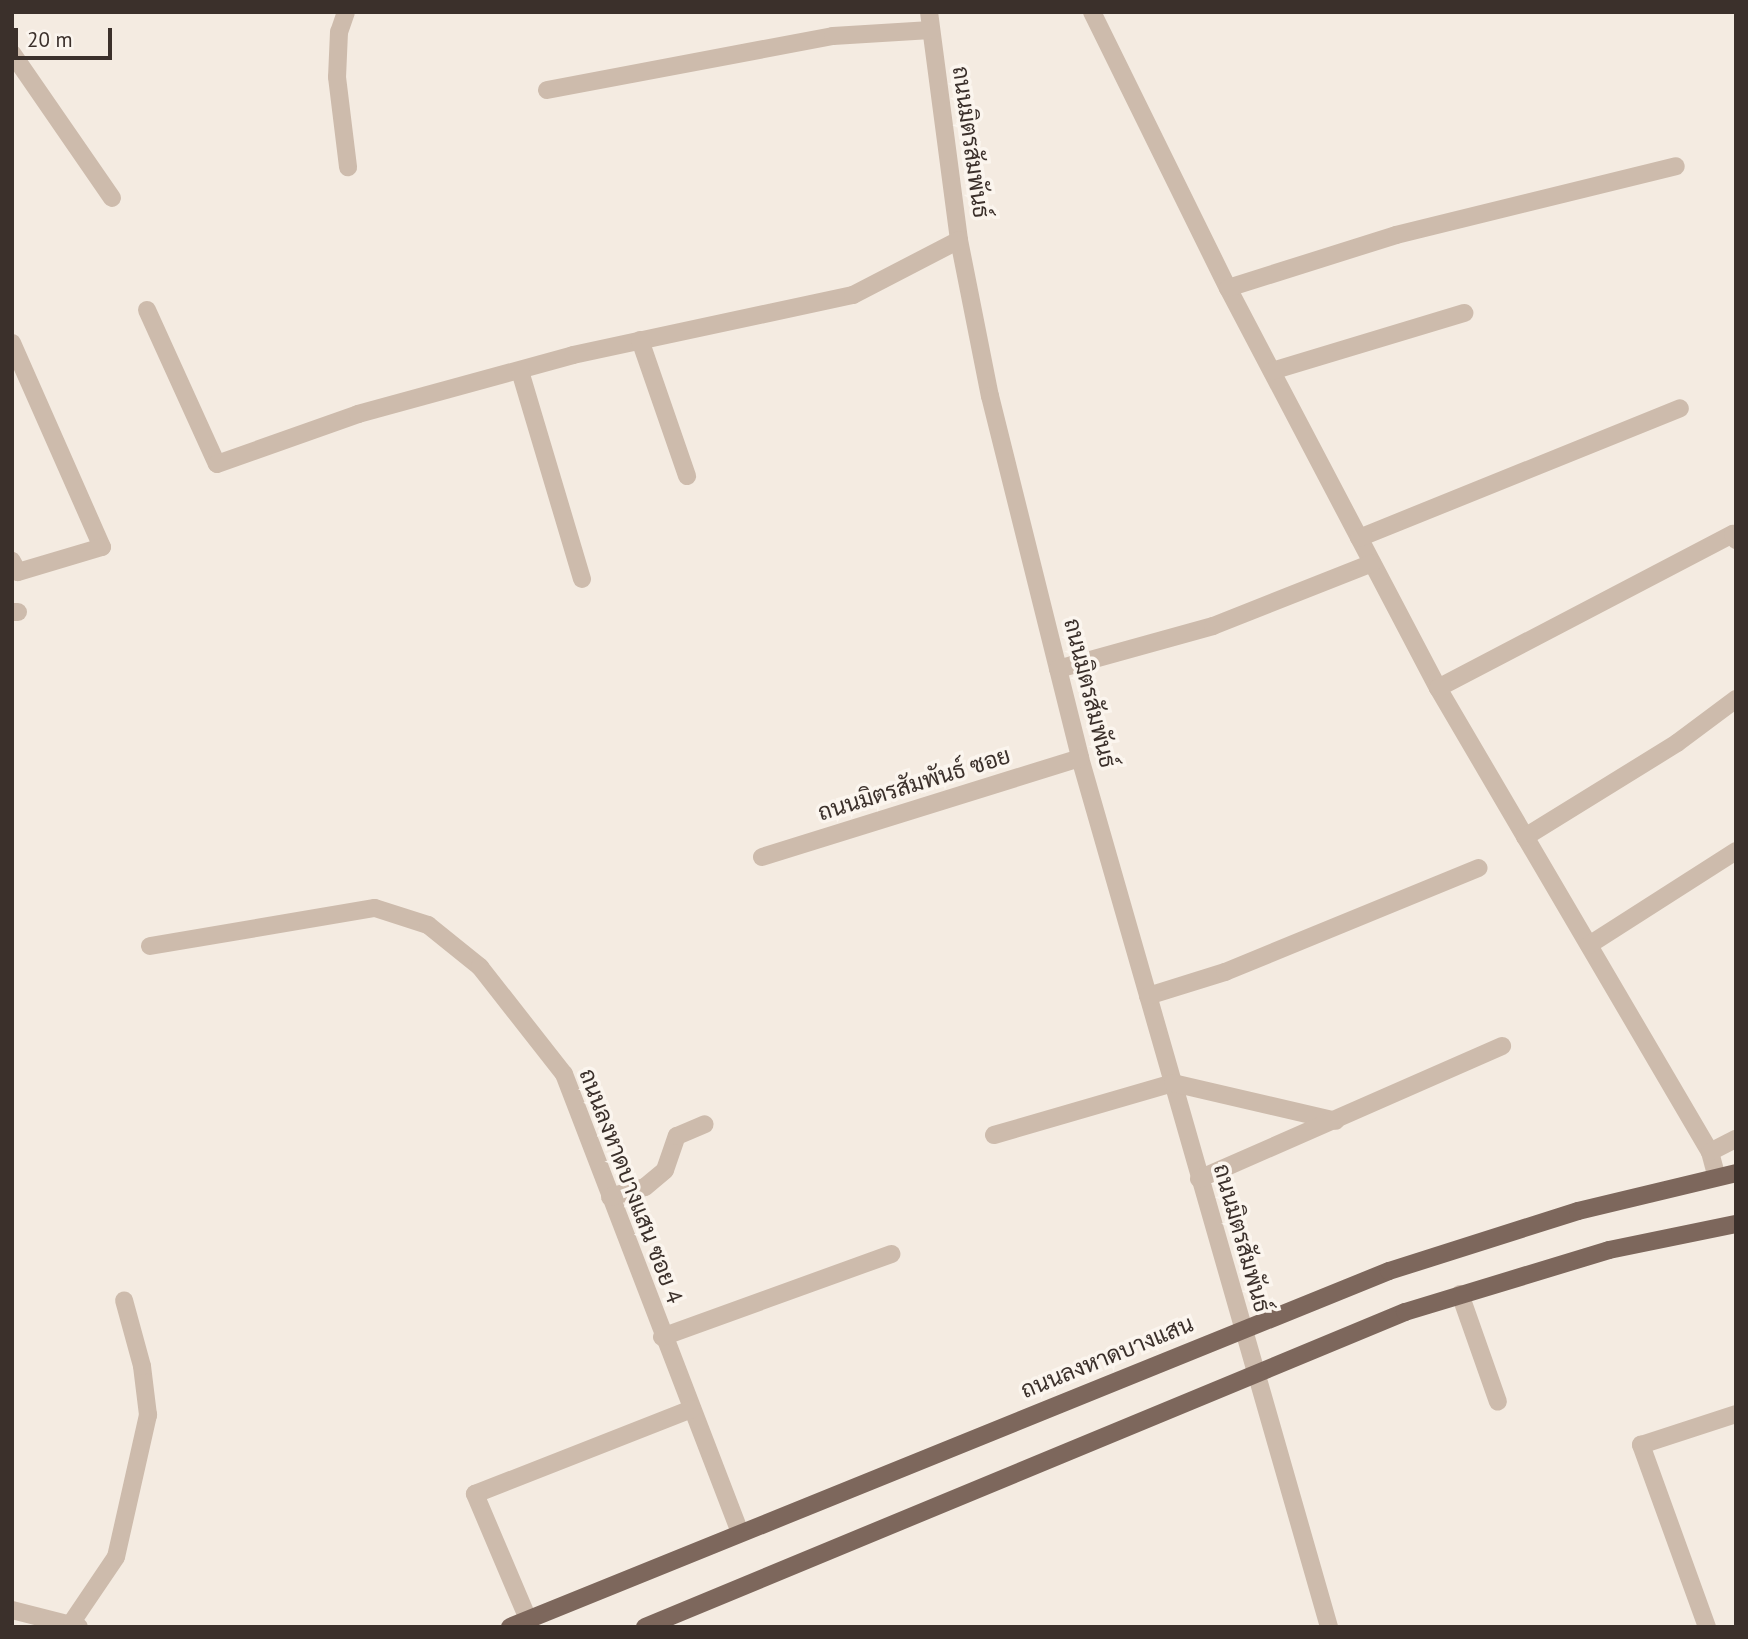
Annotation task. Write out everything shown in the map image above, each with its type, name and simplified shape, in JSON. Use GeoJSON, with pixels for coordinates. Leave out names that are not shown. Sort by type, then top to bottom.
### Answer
{"type":"FeatureCollection","features":[{"type":"Feature","properties":{"kind":"main road","name":"ถนนลงหาดบางแสน"},"geometry":{"type":"LineString","coordinates":[[510,1627],[1389,1271],[1577,1211],[1716,1175],[1736,1173]]}},
{"type":"Feature","properties":{"kind":"main road"},"geometry":{"type":"LineString","coordinates":[[645,1627],[1255,1374],[1460,1294],[1609,1250],[1736,1224]]}},
{"type":"Feature","properties":{"kind":"street"},"geometry":{"type":"LineString","coordinates":[[346,12],[339,32],[337,77],[348,167]]}},
{"type":"Feature","properties":{"kind":"street"},"geometry":{"type":"LineString","coordinates":[[1092,12],[1228,288],[1438,688],[1710,1152],[1716,1175]]}},
{"type":"Feature","properties":{"kind":"street"},"geometry":{"type":"LineString","coordinates":[[547,90],[834,36],[930,21]]}},
{"type":"Feature","properties":{"kind":"street","name":"ถนนมิตรสัมพันธ์"},"geometry":{"type":"LineString","coordinates":[[930,21],[959,240],[990,396],[1080,758],[1329,1627]]}},
{"type":"Feature","properties":{"kind":"street"},"geometry":{"type":"LineString","coordinates":[[12,53],[112,198]]}},
{"type":"Feature","properties":{"kind":"street"},"geometry":{"type":"LineString","coordinates":[[1228,288],[1396,235],[1676,166]]}},
{"type":"Feature","properties":{"kind":"street"},"geometry":{"type":"LineString","coordinates":[[147,310],[217,464],[358,414],[640,340],[853,295],[959,240]]}},
{"type":"Feature","properties":{"kind":"street"},"geometry":{"type":"LineString","coordinates":[[1272,371],[1464,313]]}},
{"type":"Feature","properties":{"kind":"street"},"geometry":{"type":"LineString","coordinates":[[640,340],[687,476]]}},
{"type":"Feature","properties":{"kind":"street"},"geometry":{"type":"LineString","coordinates":[[12,343],[102,547],[18,572],[12,561]]}},
{"type":"Feature","properties":{"kind":"street"},"geometry":{"type":"LineString","coordinates":[[520,371],[582,579]]}},
{"type":"Feature","properties":{"kind":"street"},"geometry":{"type":"LineString","coordinates":[[1359,538],[1680,408]]}},
{"type":"Feature","properties":{"kind":"street"},"geometry":{"type":"LineString","coordinates":[[1438,688],[1733,534],[1736,540]]}},
{"type":"Feature","properties":{"kind":"street"},"geometry":{"type":"LineString","coordinates":[[1058,669],[1213,626],[1372,563]]}},
{"type":"Feature","properties":{"kind":"street"},"geometry":{"type":"LineString","coordinates":[[1525,837],[1677,743],[1736,699]]}},
{"type":"Feature","properties":{"kind":"street","name":"ถนนมิตรสัมพันธ์ ซอย"},"geometry":{"type":"LineString","coordinates":[[761,857],[1080,758]]}},
{"type":"Feature","properties":{"kind":"street"},"geometry":{"type":"LineString","coordinates":[[1589,945],[1736,851]]}},
{"type":"Feature","properties":{"kind":"street"},"geometry":{"type":"LineString","coordinates":[[1147,996],[1225,972],[1479,868]]}},
{"type":"Feature","properties":{"kind":"street","name":"ถนนลงหาดบางแสน ซอย 4"},"geometry":{"type":"LineString","coordinates":[[150,946],[375,908],[428,925],[480,967],[564,1074],[662,1336],[740,1532]]}},
{"type":"Feature","properties":{"kind":"street"},"geometry":{"type":"LineString","coordinates":[[1199,1178],[1336,1122],[1502,1046]]}},
{"type":"Feature","properties":{"kind":"street"},"geometry":{"type":"LineString","coordinates":[[994,1135],[1173,1083],[1336,1122]]}},
{"type":"Feature","properties":{"kind":"street"},"geometry":{"type":"LineString","coordinates":[[610,1197],[645,1187],[665,1170],[677,1136],[705,1124]]}},
{"type":"Feature","properties":{"kind":"street"},"geometry":{"type":"LineString","coordinates":[[1710,1152],[1736,1139]]}},
{"type":"Feature","properties":{"kind":"street"},"geometry":{"type":"LineString","coordinates":[[662,1336],[891,1254]]}},
{"type":"Feature","properties":{"kind":"street"},"geometry":{"type":"LineString","coordinates":[[1460,1294],[1499,1402]]}},
{"type":"Feature","properties":{"kind":"street"},"geometry":{"type":"LineString","coordinates":[[12,1610],[75,1624],[116,1557],[148,1415],[142,1366],[124,1300]]}},
{"type":"Feature","properties":{"kind":"street"},"geometry":{"type":"LineString","coordinates":[[528,1619],[475,1494],[692,1409]]}},
{"type":"Feature","properties":{"kind":"street"},"geometry":{"type":"LineString","coordinates":[[1707,1627],[1641,1445],[1735,1417]]}}]}
